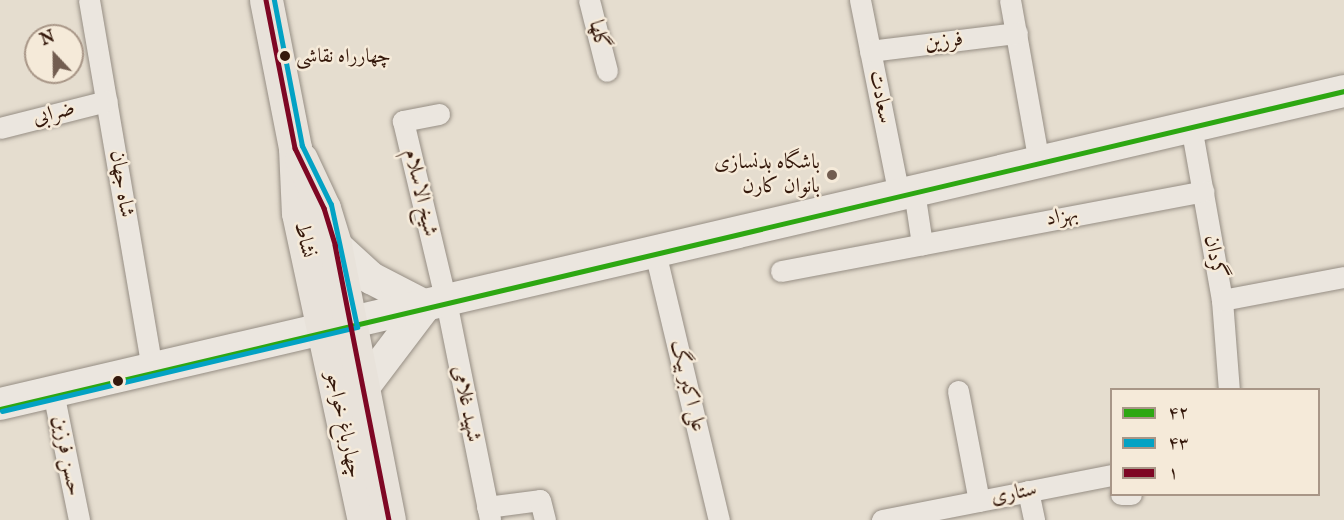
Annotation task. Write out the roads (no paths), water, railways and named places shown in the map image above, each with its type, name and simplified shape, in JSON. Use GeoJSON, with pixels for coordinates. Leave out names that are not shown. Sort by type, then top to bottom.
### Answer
{"type":"FeatureCollection","features":[{"type":"Feature","properties":{"kind":"main road","name":"نشاط"},"geometry":{"type":"LineString","coordinates":[[266,0],[295,148],[298,213],[337,327]]}},
{"type":"Feature","properties":{"kind":"main road"},"geometry":{"type":"LineString","coordinates":[[0,405],[1344,91]]}},
{"type":"Feature","properties":{"kind":"main road","name":"نشاط"},"geometry":{"type":"LineString","coordinates":[[295,148],[324,208],[335,245],[337,327]]}},
{"type":"Feature","properties":{"kind":"main road"},"geometry":{"type":"LineString","coordinates":[[335,245],[371,278],[435,303]]}},
{"type":"Feature","properties":{"kind":"main road"},"geometry":{"type":"LineString","coordinates":[[363,387],[435,303]]}},
{"type":"Feature","properties":{"kind":"main road","name":"چهارباغ خواجو"},"geometry":{"type":"LineString","coordinates":[[337,327],[363,387],[389,520]]}},
{"type":"Feature","properties":{"kind":"main road","name":"چهارباغ خواجو"},"geometry":{"type":"LineString","coordinates":[[337,327],[364,520]]}},
{"type":"Feature","properties":{"kind":"street","name":"شاه جهان"},"geometry":{"type":"LineString","coordinates":[[89,0],[152,369]]}},
{"type":"Feature","properties":{"kind":"street","name":"گلها"},"geometry":{"type":"LineString","coordinates":[[590,0],[607,71]]}},
{"type":"Feature","properties":{"kind":"street","name":"سعادت"},"geometry":{"type":"LineString","coordinates":[[860,0],[870,51],[906,193]]}},
{"type":"Feature","properties":{"kind":"street"},"geometry":{"type":"LineString","coordinates":[[1010,0],[1017,33],[1018,57],[1039,162]]}},
{"type":"Feature","properties":{"kind":"street","name":"فرزین"},"geometry":{"type":"LineString","coordinates":[[870,51],[1017,33]]}},
{"type":"Feature","properties":{"kind":"street","name":"ضرابی"},"geometry":{"type":"LineString","coordinates":[[0,128],[107,101]]}},
{"type":"Feature","properties":{"kind":"street","name":"شیخ الاسلام"},"geometry":{"type":"LineString","coordinates":[[435,303],[402,121],[439,114]]}},
{"type":"Feature","properties":{"kind":"street","name":"گردان"},"geometry":{"type":"LineString","coordinates":[[1191,126],[1222,300],[1229,388]]}},
{"type":"Feature","properties":{"kind":"street","name":"بهزاد"},"geometry":{"type":"LineString","coordinates":[[781,271],[1203,190]]}},
{"type":"Feature","properties":{"kind":"street"},"geometry":{"type":"LineString","coordinates":[[906,193],[922,244]]}},
{"type":"Feature","properties":{"kind":"street","name":"علی اکبر بیگ"},"geometry":{"type":"LineString","coordinates":[[655,252],[719,520]]}},
{"type":"Feature","properties":{"kind":"street"},"geometry":{"type":"LineString","coordinates":[[1222,300],[1344,277]]}},
{"type":"Feature","properties":{"kind":"street","name":"شهید غلامی"},"geometry":{"type":"LineString","coordinates":[[435,303],[489,514],[540,500],[545,520]]}},
{"type":"Feature","properties":{"kind":"street"},"geometry":{"type":"LineString","coordinates":[[958,391],[979,501]]}},
{"type":"Feature","properties":{"kind":"street","name":"حسن فرزین"},"geometry":{"type":"LineString","coordinates":[[53,392],[78,520]]}},
{"type":"Feature","properties":{"kind":"street","name":"ستاری"},"geometry":{"type":"LineString","coordinates":[[882,520],[1110,475]]}},
{"type":"Feature","properties":{"kind":"street"},"geometry":{"type":"LineString","coordinates":[[1028,491],[1034,520]]}},
{"type":"Feature","properties":{"kind":"place","name":"چهارراه نقاشی"},"geometry":{"type":"Point","coordinates":[285,56]}},
{"type":"Feature","properties":{"kind":"place","name":"باشگاه بدنسازی بانوان کارن"},"geometry":{"type":"Point","coordinates":[832,175]}}]}
